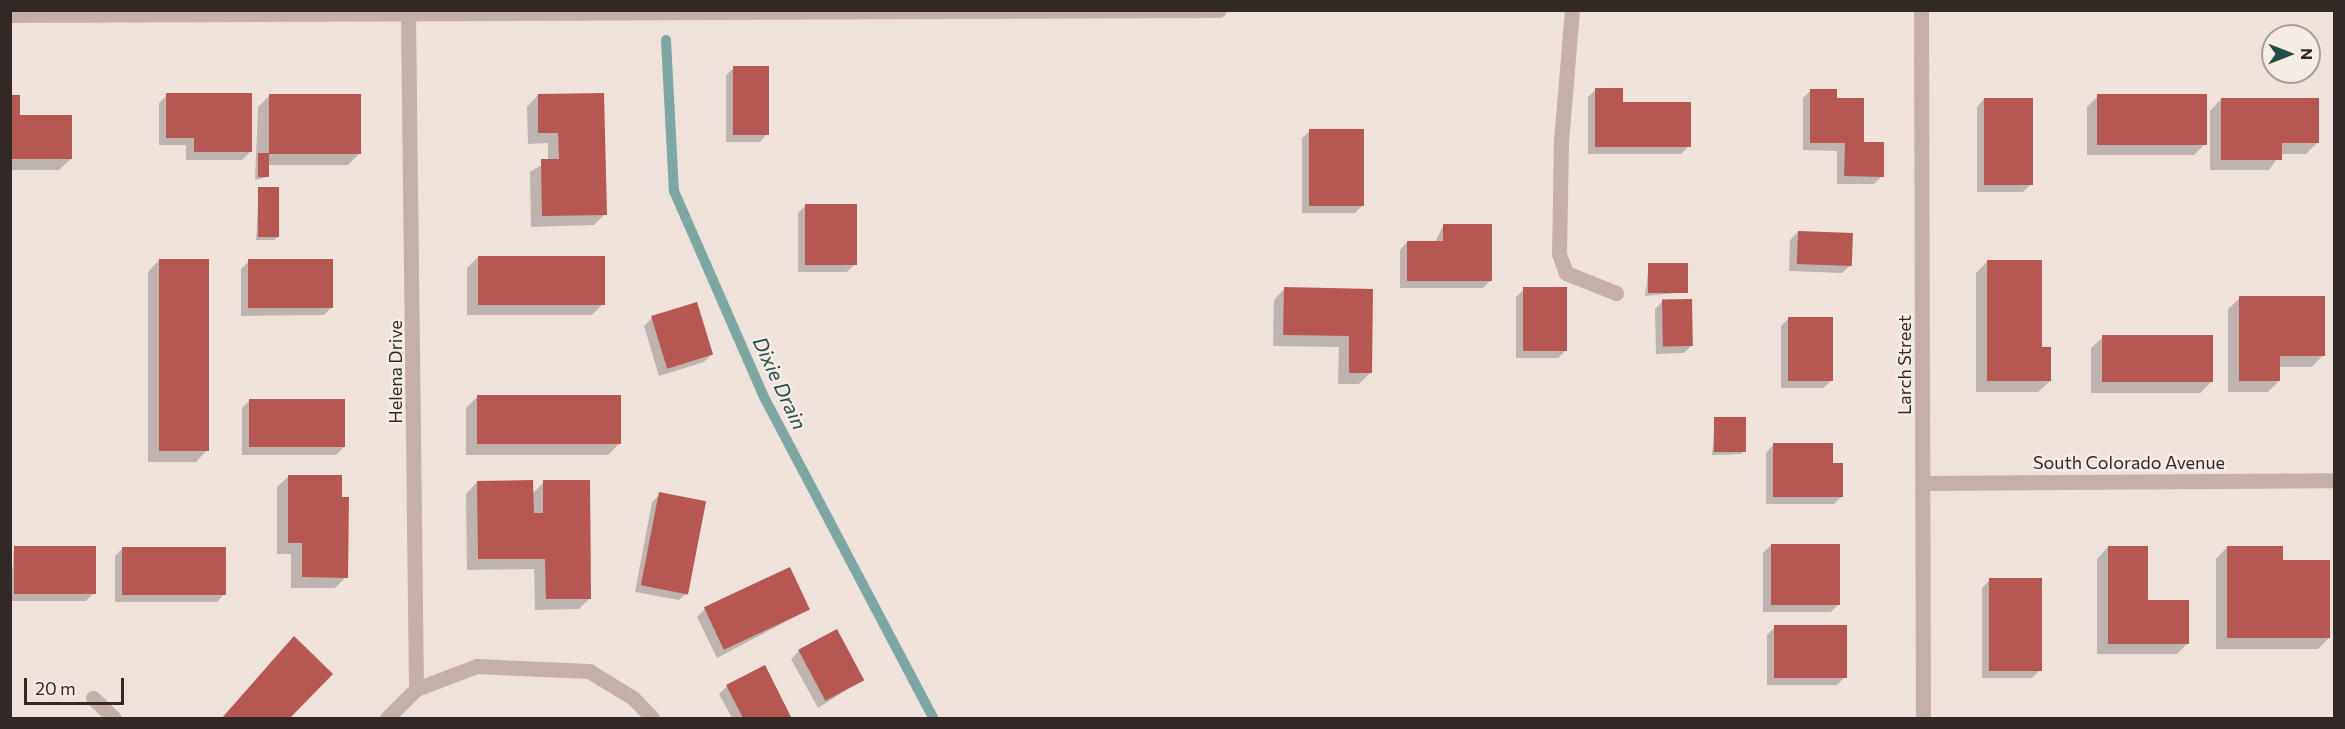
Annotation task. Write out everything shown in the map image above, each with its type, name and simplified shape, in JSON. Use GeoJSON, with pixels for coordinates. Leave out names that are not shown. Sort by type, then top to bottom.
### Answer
{"type":"FeatureCollection","features":[{"type":"Feature","properties":{"kind":"street"},"geometry":{"type":"LineString","coordinates":[[10,15],[1219,10]]}},
{"type":"Feature","properties":{"kind":"street"},"geometry":{"type":"LineString","coordinates":[[1572,10],[1561,141],[1559,254],[1566,273],[1616,293]]}},
{"type":"Feature","properties":{"kind":"street","name":"Larch Street"},"geometry":{"type":"LineString","coordinates":[[1921,10],[1923,718]]}},
{"type":"Feature","properties":{"kind":"street","name":"Helena Drive"},"geometry":{"type":"LineString","coordinates":[[408,14],[416,689]]}},
{"type":"Feature","properties":{"kind":"street","name":"South Colorado Avenue"},"geometry":{"type":"LineString","coordinates":[[1924,483],[2334,480]]}},
{"type":"Feature","properties":{"kind":"street"},"geometry":{"type":"LineString","coordinates":[[387,718],[416,689],[477,666],[589,671],[633,698],[652,718]]}},
{"type":"Feature","properties":{"kind":"street"},"geometry":{"type":"LineString","coordinates":[[93,698],[114,718]]}},
{"type":"Feature","properties":{"kind":"building"},"geometry":{"type":"Polygon","coordinates":[[[733,66],[769,66],[769,135],[733,135],[733,66]]]}},
{"type":"Feature","properties":{"kind":"building"},"geometry":{"type":"Polygon","coordinates":[[[1595,88],[1623,88],[1623,102],[1691,102],[1691,147],[1595,147],[1595,88]]]}},
{"type":"Feature","properties":{"kind":"building"},"geometry":{"type":"Polygon","coordinates":[[[1810,89],[1837,89],[1837,98],[1864,98],[1864,142],[1884,142],[1884,177],[1844,176],[1845,143],[1810,143],[1810,89]]]}},
{"type":"Feature","properties":{"kind":"building"},"geometry":{"type":"Polygon","coordinates":[[[166,93],[252,93],[252,152],[194,152],[194,138],[166,138],[166,93]]]}},
{"type":"Feature","properties":{"kind":"building"},"geometry":{"type":"Polygon","coordinates":[[[604,93],[607,215],[542,216],[541,159],[559,159],[558,133],[538,133],[538,94],[604,93]]]}},
{"type":"Feature","properties":{"kind":"building"},"geometry":{"type":"Polygon","coordinates":[[[269,94],[361,94],[361,154],[269,154],[269,177],[258,177],[258,153],[269,153],[269,94]]]}},
{"type":"Feature","properties":{"kind":"building"},"geometry":{"type":"Polygon","coordinates":[[[2097,94],[2207,94],[2207,145],[2097,145],[2097,94]]]}},
{"type":"Feature","properties":{"kind":"building"},"geometry":{"type":"Polygon","coordinates":[[[10,95],[20,95],[20,115],[72,115],[72,159],[10,159],[10,95]]]}},
{"type":"Feature","properties":{"kind":"building"},"geometry":{"type":"Polygon","coordinates":[[[1984,98],[2033,98],[2033,185],[1984,185],[1984,98]]]}},
{"type":"Feature","properties":{"kind":"building"},"geometry":{"type":"Polygon","coordinates":[[[2221,98],[2319,98],[2319,143],[2282,143],[2282,160],[2221,160],[2221,98]]]}},
{"type":"Feature","properties":{"kind":"building"},"geometry":{"type":"Polygon","coordinates":[[[1309,129],[1364,129],[1364,206],[1309,206],[1309,129]]]}},
{"type":"Feature","properties":{"kind":"building"},"geometry":{"type":"Polygon","coordinates":[[[258,187],[279,187],[279,237],[258,237],[258,187]]]}},
{"type":"Feature","properties":{"kind":"building"},"geometry":{"type":"Polygon","coordinates":[[[805,204],[857,204],[857,265],[805,265],[805,204]]]}},
{"type":"Feature","properties":{"kind":"building"},"geometry":{"type":"Polygon","coordinates":[[[1443,224],[1492,224],[1492,281],[1407,281],[1407,241],[1443,241],[1443,224]]]}},
{"type":"Feature","properties":{"kind":"building"},"geometry":{"type":"Polygon","coordinates":[[[1798,231],[1853,233],[1852,266],[1797,264],[1798,231]]]}},
{"type":"Feature","properties":{"kind":"building"},"geometry":{"type":"Polygon","coordinates":[[[478,256],[605,256],[605,305],[478,305],[478,256]]]}},
{"type":"Feature","properties":{"kind":"building"},"geometry":{"type":"Polygon","coordinates":[[[159,259],[209,259],[209,451],[159,451],[159,259]]]}},
{"type":"Feature","properties":{"kind":"building"},"geometry":{"type":"Polygon","coordinates":[[[248,259],[333,259],[333,308],[248,308],[248,259]]]}},
{"type":"Feature","properties":{"kind":"building"},"geometry":{"type":"Polygon","coordinates":[[[1987,260],[2042,260],[2042,347],[2051,347],[2051,381],[1987,381],[1987,260]]]}},
{"type":"Feature","properties":{"kind":"building"},"geometry":{"type":"Polygon","coordinates":[[[1648,263],[1688,263],[1688,293],[1648,293],[1648,263]]]}},
{"type":"Feature","properties":{"kind":"building"},"geometry":{"type":"Polygon","coordinates":[[[1284,287],[1373,289],[1372,373],[1349,373],[1349,336],[1283,335],[1284,287]]]}},
{"type":"Feature","properties":{"kind":"building"},"geometry":{"type":"Polygon","coordinates":[[[1523,287],[1567,287],[1567,351],[1523,351],[1523,287]]]}},
{"type":"Feature","properties":{"kind":"building"},"geometry":{"type":"Polygon","coordinates":[[[2239,296],[2325,296],[2325,356],[2280,356],[2280,381],[2239,381],[2239,296]]]}},
{"type":"Feature","properties":{"kind":"building"},"geometry":{"type":"Polygon","coordinates":[[[1692,299],[1693,346],[1663,347],[1662,300],[1692,299]]]}},
{"type":"Feature","properties":{"kind":"building"},"geometry":{"type":"Polygon","coordinates":[[[697,302],[713,355],[667,369],[651,316],[697,302]]]}},
{"type":"Feature","properties":{"kind":"building"},"geometry":{"type":"Polygon","coordinates":[[[1788,317],[1833,317],[1833,381],[1788,381],[1788,317]]]}},
{"type":"Feature","properties":{"kind":"building"},"geometry":{"type":"Polygon","coordinates":[[[2102,335],[2213,335],[2213,382],[2102,382],[2102,335]]]}},
{"type":"Feature","properties":{"kind":"building"},"geometry":{"type":"Polygon","coordinates":[[[477,395],[621,395],[621,444],[477,444],[477,395]]]}},
{"type":"Feature","properties":{"kind":"building"},"geometry":{"type":"Polygon","coordinates":[[[249,399],[345,399],[345,447],[249,447],[249,399]]]}},
{"type":"Feature","properties":{"kind":"building"},"geometry":{"type":"Polygon","coordinates":[[[1714,417],[1746,417],[1746,452],[1714,452],[1714,417]]]}},
{"type":"Feature","properties":{"kind":"building"},"geometry":{"type":"Polygon","coordinates":[[[1773,443],[1833,443],[1833,463],[1843,463],[1843,497],[1773,497],[1773,443]]]}},
{"type":"Feature","properties":{"kind":"building"},"geometry":{"type":"Polygon","coordinates":[[[288,475],[342,475],[342,497],[349,497],[348,578],[302,577],[302,543],[288,543],[288,475]]]}},
{"type":"Feature","properties":{"kind":"building"},"geometry":{"type":"Polygon","coordinates":[[[533,480],[534,513],[543,513],[543,480],[590,480],[591,599],[546,599],[545,559],[478,559],[477,481],[533,480]]]}},
{"type":"Feature","properties":{"kind":"building"},"geometry":{"type":"Polygon","coordinates":[[[659,492],[706,501],[688,594],[641,585],[659,492]]]}},
{"type":"Feature","properties":{"kind":"building"},"geometry":{"type":"Polygon","coordinates":[[[1771,544],[1840,544],[1840,605],[1771,605],[1771,544]]]}},
{"type":"Feature","properties":{"kind":"building"},"geometry":{"type":"Polygon","coordinates":[[[14,546],[96,546],[96,594],[14,594],[14,546]]]}},
{"type":"Feature","properties":{"kind":"building"},"geometry":{"type":"Polygon","coordinates":[[[2108,546],[2148,546],[2148,600],[2189,600],[2189,644],[2108,644],[2108,546]]]}},
{"type":"Feature","properties":{"kind":"building"},"geometry":{"type":"Polygon","coordinates":[[[2227,546],[2283,546],[2283,560],[2330,560],[2330,638],[2227,638],[2227,546]]]}},
{"type":"Feature","properties":{"kind":"building"},"geometry":{"type":"Polygon","coordinates":[[[122,547],[226,547],[226,595],[122,595],[122,547]]]}},
{"type":"Feature","properties":{"kind":"building"},"geometry":{"type":"Polygon","coordinates":[[[790,567],[810,610],[724,650],[704,607],[790,567]]]}},
{"type":"Feature","properties":{"kind":"building"},"geometry":{"type":"Polygon","coordinates":[[[1989,578],[2042,578],[2042,671],[1989,671],[1989,578]]]}},
{"type":"Feature","properties":{"kind":"building"},"geometry":{"type":"Polygon","coordinates":[[[1774,625],[1847,625],[1847,678],[1774,678],[1774,625]]]}},
{"type":"Feature","properties":{"kind":"building"},"geometry":{"type":"Polygon","coordinates":[[[837,629],[864,680],[825,701],[798,650],[837,629]]]}},
{"type":"Feature","properties":{"kind":"building"},"geometry":{"type":"Polygon","coordinates":[[[294,636],[333,674],[290,718],[222,718],[294,636]]]}},
{"type":"Feature","properties":{"kind":"building"},"geometry":{"type":"Polygon","coordinates":[[[765,665],[791,717],[789,718],[743,718],[726,685],[765,665]]]}},
{"type":"Feature","properties":{"kind":"waterway","name":"Dixie Drain"},"geometry":{"type":"LineString","coordinates":[[666,40],[674,191],[764,397],[933,718]]}}]}
